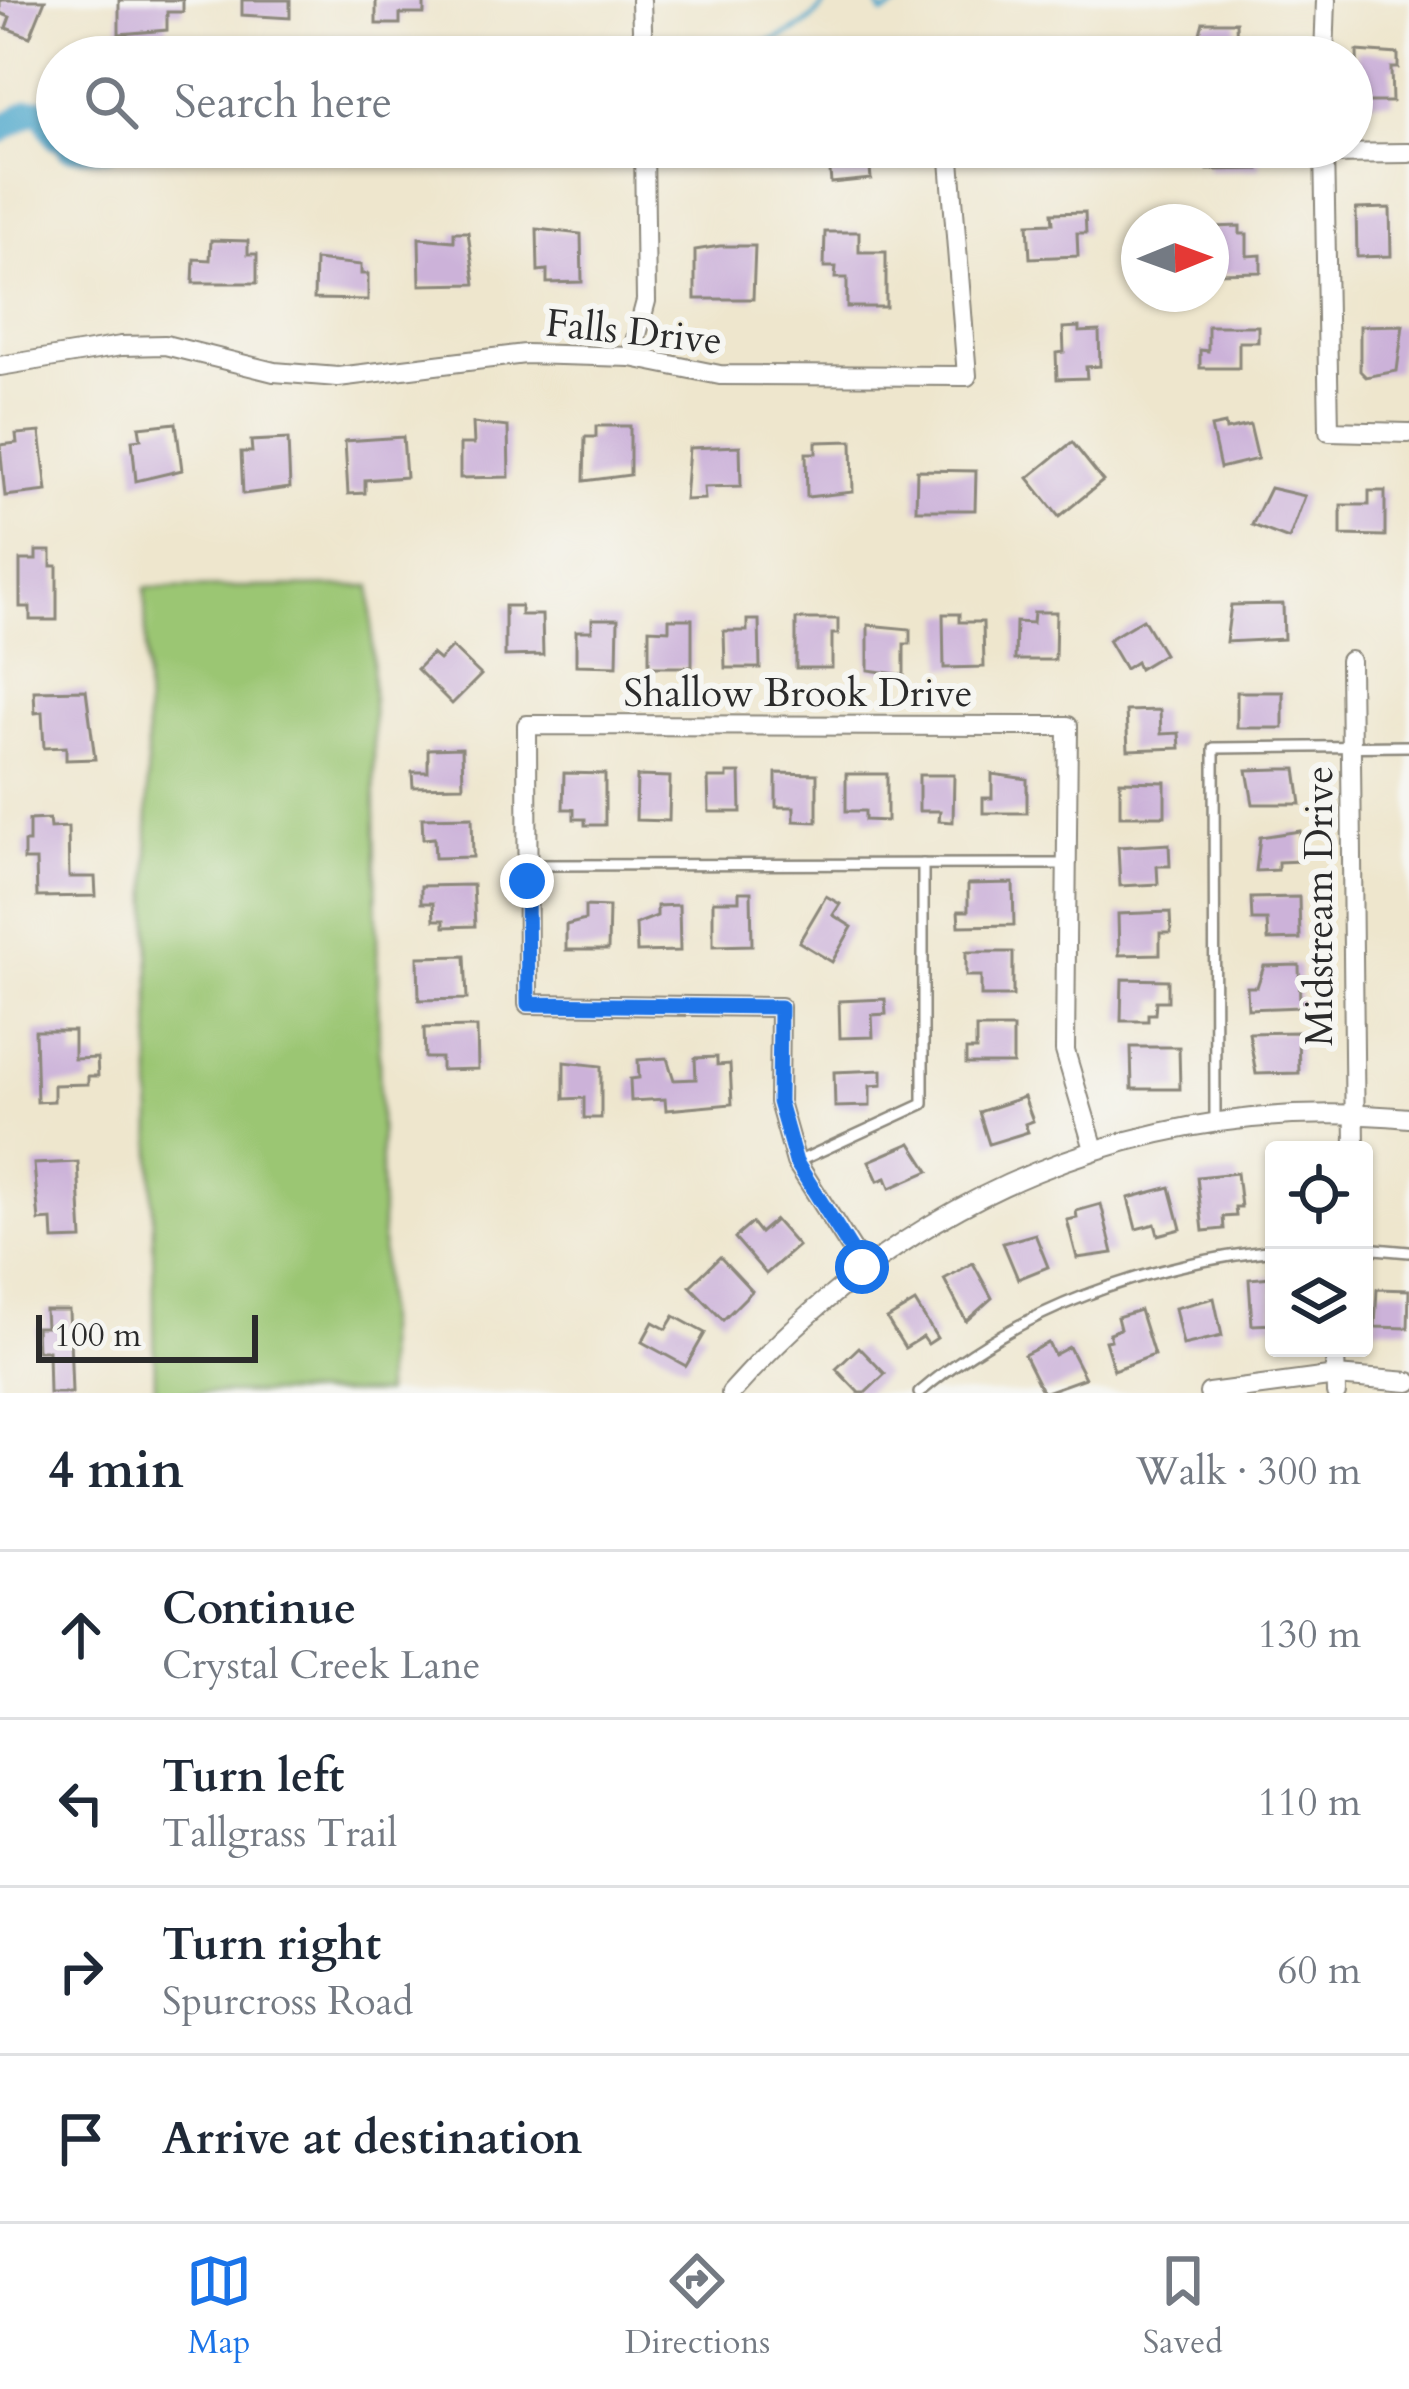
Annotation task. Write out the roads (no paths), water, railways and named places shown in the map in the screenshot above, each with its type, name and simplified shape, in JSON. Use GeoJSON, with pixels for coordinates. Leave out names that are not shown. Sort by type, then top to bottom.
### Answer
{"type":"FeatureCollection","features":[{"type":"Feature","properties":{"kind":"street"},"geometry":{"type":"LineString","coordinates":[[641,0],[642,36]]}},
{"type":"Feature","properties":{"kind":"street"},"geometry":{"type":"LineString","coordinates":[[1325,36],[1326,0]]}},
{"type":"Feature","properties":{"kind":"street"},"geometry":{"type":"LineString","coordinates":[[1373,152],[1409,153]]}},
{"type":"Feature","properties":{"kind":"street"},"geometry":{"type":"LineString","coordinates":[[631,357],[646,301],[644,168]]}},
{"type":"Feature","properties":{"kind":"street","name":"Falls Drive"},"geometry":{"type":"LineString","coordinates":[[0,366],[121,346],[165,345],[274,372],[338,377],[525,354],[631,357],[720,375],[968,376],[952,168]]}},
{"type":"Feature","properties":{"kind":"street"},"geometry":{"type":"LineString","coordinates":[[1324,168],[1329,431],[1409,433]]}},
{"type":"Feature","properties":{"kind":"street","name":"Midstream Drive"},"geometry":{"type":"LineString","coordinates":[[1350,661],[1355,1141]]}},
{"type":"Feature","properties":{"kind":"street","name":"Shallow Brook Drive"},"geometry":{"type":"LineString","coordinates":[[527,865],[527,725],[1068,726],[1067,864]]}},
{"type":"Feature","properties":{"kind":"street"},"geometry":{"type":"LineString","coordinates":[[1067,864],[1065,1051],[1094,1149]]}},
{"type":"Feature","properties":{"kind":"street"},"geometry":{"type":"LineString","coordinates":[[527,865],[528,1004],[780,1007],[779,1102],[796,1162],[862,1267]]}},
{"type":"Feature","properties":{"kind":"street"},"geometry":{"type":"LineString","coordinates":[[731,1393],[773,1345],[862,1267],[988,1192],[1094,1149],[1215,1121],[1353,1113],[1409,1118]]}},
{"type":"Feature","properties":{"kind":"street"},"geometry":{"type":"LineString","coordinates":[[1209,1393],[1409,1382]]}},
{"type":"Feature","properties":{"kind":"lane"},"geometry":{"type":"LineString","coordinates":[[1215,1121],[1214,748],[1409,746]]}},
{"type":"Feature","properties":{"kind":"lane"},"geometry":{"type":"LineString","coordinates":[[796,1162],[922,1104],[923,864]]}},
{"type":"Feature","properties":{"kind":"lane"},"geometry":{"type":"LineString","coordinates":[[527,865],[1067,864]]}},
{"type":"Feature","properties":{"kind":"lane"},"geometry":{"type":"LineString","coordinates":[[1373,1249],[1409,1252]]}},
{"type":"Feature","properties":{"kind":"lane"},"geometry":{"type":"LineString","coordinates":[[920,1393],[1018,1325],[1109,1286],[1198,1260],[1265,1251]]}},
{"type":"Feature","properties":{"kind":"waterway"},"geometry":{"type":"LineString","coordinates":[[783,36],[815,16],[827,0]]}},
{"type":"Feature","properties":{"kind":"waterway"},"geometry":{"type":"LineString","coordinates":[[875,0],[883,14],[910,0]]}},
{"type":"Feature","properties":{"kind":"waterway"},"geometry":{"type":"LineString","coordinates":[[0,130],[36,112]]}}]}
